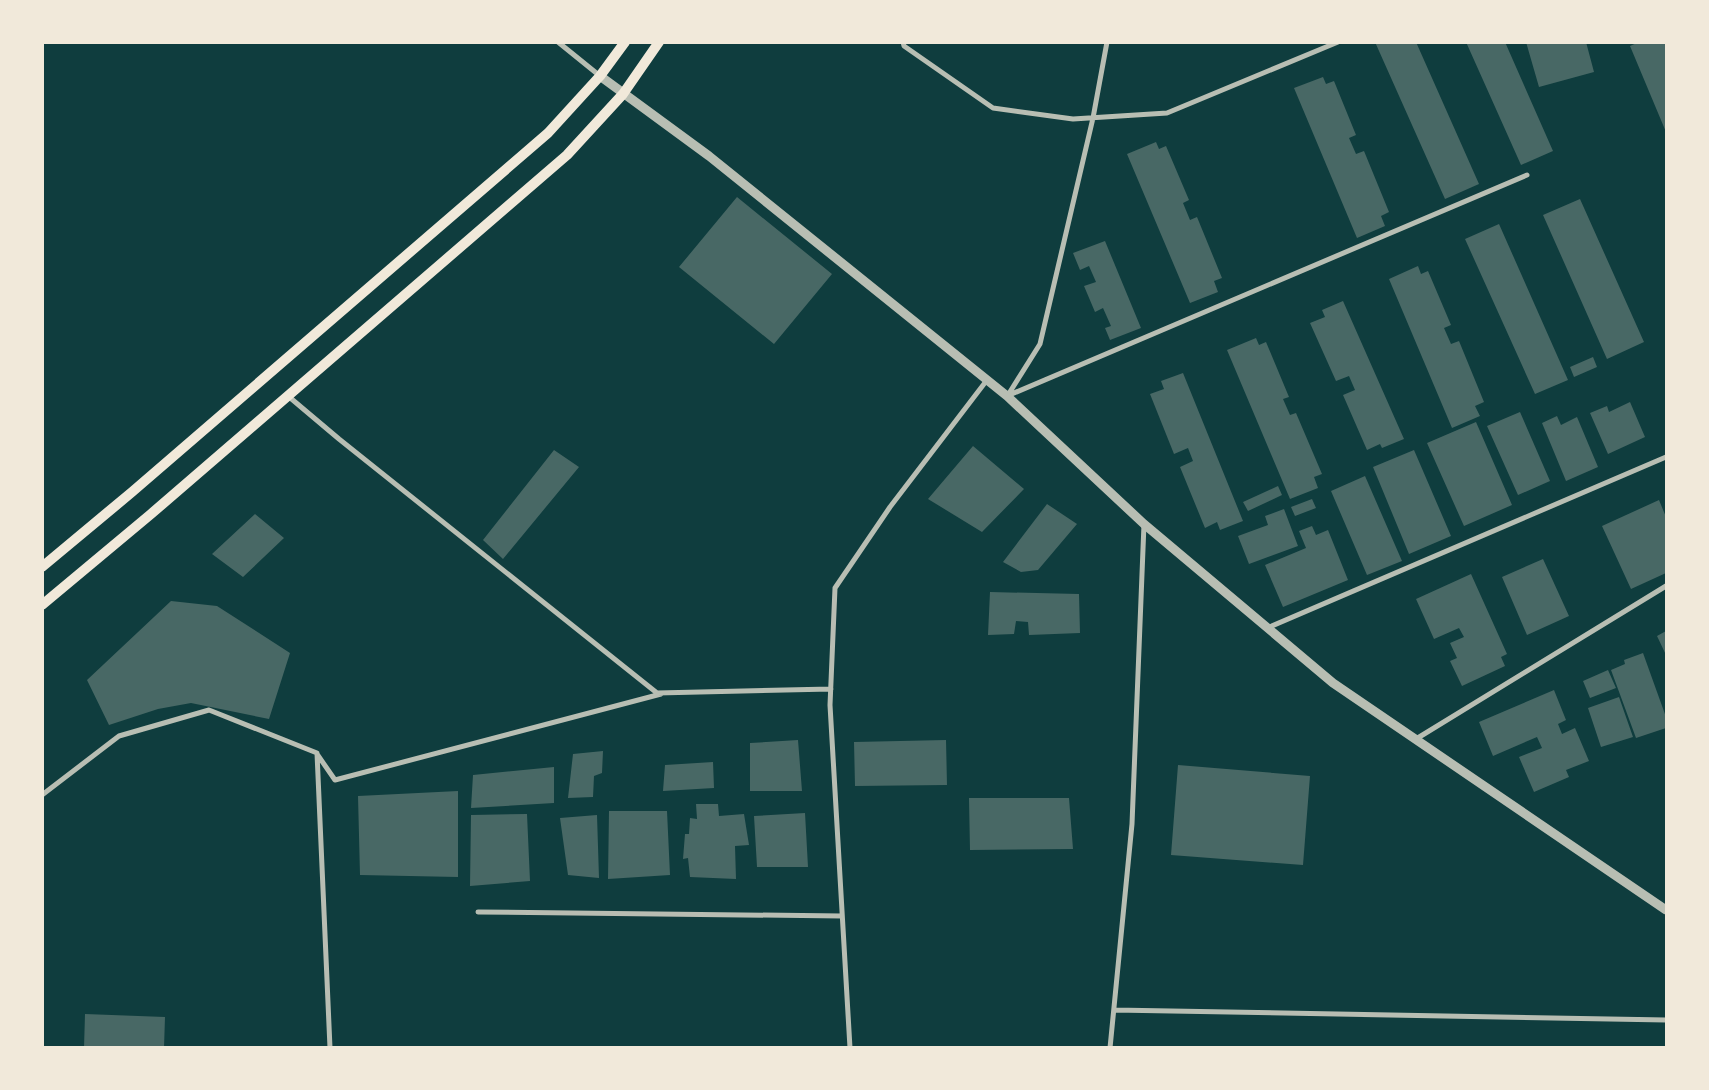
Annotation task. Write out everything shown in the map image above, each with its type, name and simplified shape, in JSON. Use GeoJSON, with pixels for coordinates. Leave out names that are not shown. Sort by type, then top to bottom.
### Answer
{"type":"FeatureCollection","features":[{"type":"Feature","properties":{"kind":"main road"},"geometry":{"type":"LineString","coordinates":[[42,567],[132,492],[548,133],[600,76],[625,42]]}},
{"type":"Feature","properties":{"kind":"main road"},"geometry":{"type":"LineString","coordinates":[[42,605],[288,396],[566,155],[623,94],[659,42]]}},
{"type":"Feature","properties":{"kind":"street"},"geometry":{"type":"LineString","coordinates":[[558,42],[623,94],[709,156],[1007,396],[1144,524],[1333,682],[1666,910]]}},
{"type":"Feature","properties":{"kind":"street"},"geometry":{"type":"LineString","coordinates":[[903,42],[904,46],[993,108],[1073,119],[1167,113],[1338,42]]}},
{"type":"Feature","properties":{"kind":"street"},"geometry":{"type":"LineString","coordinates":[[1007,396],[1040,344],[1093,118],[1107,42]]}},
{"type":"Feature","properties":{"kind":"street"},"geometry":{"type":"LineString","coordinates":[[1007,396],[1528,175]]}},
{"type":"Feature","properties":{"kind":"street"},"geometry":{"type":"LineString","coordinates":[[850,1048],[830,705],[835,588],[890,507],[987,380]]}},
{"type":"Feature","properties":{"kind":"street"},"geometry":{"type":"LineString","coordinates":[[288,396],[658,693],[831,689]]}},
{"type":"Feature","properties":{"kind":"street"},"geometry":{"type":"LineString","coordinates":[[1267,628],[1666,457]]}},
{"type":"Feature","properties":{"kind":"street"},"geometry":{"type":"LineString","coordinates":[[1110,1048],[1132,824],[1144,524]]}},
{"type":"Feature","properties":{"kind":"street"},"geometry":{"type":"LineString","coordinates":[[1416,739],[1666,586]]}},
{"type":"Feature","properties":{"kind":"street"},"geometry":{"type":"LineString","coordinates":[[42,795],[119,736],[209,710],[317,753],[335,780],[667,693]]}},
{"type":"Feature","properties":{"kind":"street"},"geometry":{"type":"LineString","coordinates":[[317,753],[330,1048]]}},
{"type":"Feature","properties":{"kind":"street"},"geometry":{"type":"LineString","coordinates":[[478,912],[842,916]]}},
{"type":"Feature","properties":{"kind":"street"},"geometry":{"type":"LineString","coordinates":[[1114,1010],[1666,1020]]}},
{"type":"Feature","properties":{"kind":"building"},"geometry":{"type":"Polygon","coordinates":[[[1375,42],[1416,42],[1479,184],[1445,199],[1375,42]]]}},
{"type":"Feature","properties":{"kind":"building"},"geometry":{"type":"Polygon","coordinates":[[[1466,42],[1505,42],[1553,151],[1521,165],[1466,42]]]}},
{"type":"Feature","properties":{"kind":"building"},"geometry":{"type":"Polygon","coordinates":[[[1526,42],[1586,42],[1594,72],[1539,87],[1526,42]]]}},
{"type":"Feature","properties":{"kind":"building"},"geometry":{"type":"Polygon","coordinates":[[[1639,42],[1666,42],[1666,132],[1630,46],[1639,42]]]}},
{"type":"Feature","properties":{"kind":"building"},"geometry":{"type":"Polygon","coordinates":[[[1323,77],[1326,84],[1334,81],[1356,135],[1349,138],[1356,154],[1364,151],[1389,212],[1381,216],[1385,226],[1357,238],[1294,88],[1323,77]]]}},
{"type":"Feature","properties":{"kind":"building"},"geometry":{"type":"Polygon","coordinates":[[[1156,142],[1159,149],[1166,146],[1189,200],[1183,203],[1190,220],[1197,217],[1222,278],[1214,281],[1218,292],[1190,303],[1127,154],[1156,142]]]}},
{"type":"Feature","properties":{"kind":"building"},"geometry":{"type":"Polygon","coordinates":[[[737,197],[832,274],[774,344],[679,267],[737,197]]]}},
{"type":"Feature","properties":{"kind":"building"},"geometry":{"type":"Polygon","coordinates":[[[1580,199],[1644,342],[1607,359],[1543,215],[1580,199]]]}},
{"type":"Feature","properties":{"kind":"building"},"geometry":{"type":"Polygon","coordinates":[[[1499,224],[1568,380],[1535,394],[1465,239],[1499,224]]]}},
{"type":"Feature","properties":{"kind":"building"},"geometry":{"type":"Polygon","coordinates":[[[1105,241],[1141,328],[1110,340],[1105,328],[1111,326],[1103,308],[1095,312],[1084,286],[1096,282],[1089,266],[1080,270],[1073,253],[1105,241]]]}},
{"type":"Feature","properties":{"kind":"building"},"geometry":{"type":"Polygon","coordinates":[[[1418,266],[1421,274],[1428,271],[1451,325],[1444,328],[1451,344],[1459,341],[1484,402],[1475,406],[1480,416],[1452,428],[1389,279],[1418,266]]]}},
{"type":"Feature","properties":{"kind":"building"},"geometry":{"type":"Polygon","coordinates":[[[1343,301],[1404,439],[1382,448],[1380,444],[1367,450],[1343,395],[1355,390],[1349,376],[1336,381],[1310,323],[1325,317],[1322,310],[1343,301]]]}},
{"type":"Feature","properties":{"kind":"building"},"geometry":{"type":"Polygon","coordinates":[[[1256,338],[1259,345],[1266,342],[1289,397],[1283,399],[1290,415],[1296,413],[1322,474],[1314,477],[1318,488],[1290,499],[1227,350],[1256,338]]]}},
{"type":"Feature","properties":{"kind":"building"},"geometry":{"type":"Polygon","coordinates":[[[1593,357],[1597,367],[1574,377],[1570,367],[1593,357]]]}},
{"type":"Feature","properties":{"kind":"building"},"geometry":{"type":"Polygon","coordinates":[[[1183,373],[1243,521],[1220,530],[1217,522],[1205,528],[1180,467],[1193,461],[1188,448],[1174,454],[1150,394],[1164,389],[1161,381],[1183,373]]]}},
{"type":"Feature","properties":{"kind":"building"},"geometry":{"type":"Polygon","coordinates":[[[1630,402],[1645,437],[1608,454],[1590,413],[1607,406],[1609,412],[1630,402]]]}},
{"type":"Feature","properties":{"kind":"building"},"geometry":{"type":"Polygon","coordinates":[[[1520,412],[1550,481],[1518,495],[1487,426],[1520,412]]]}},
{"type":"Feature","properties":{"kind":"building"},"geometry":{"type":"Polygon","coordinates":[[[1557,416],[1561,425],[1577,417],[1598,467],[1566,481],[1542,423],[1557,416]]]}},
{"type":"Feature","properties":{"kind":"building"},"geometry":{"type":"Polygon","coordinates":[[[1476,422],[1512,505],[1464,526],[1427,443],[1476,422]]]}},
{"type":"Feature","properties":{"kind":"building"},"geometry":{"type":"Polygon","coordinates":[[[973,446],[1024,489],[982,532],[928,499],[973,446]]]}},
{"type":"Feature","properties":{"kind":"building"},"geometry":{"type":"Polygon","coordinates":[[[554,450],[579,467],[503,559],[483,540],[554,450]]]}},
{"type":"Feature","properties":{"kind":"building"},"geometry":{"type":"Polygon","coordinates":[[[1414,450],[1451,536],[1409,554],[1373,467],[1414,450]]]}},
{"type":"Feature","properties":{"kind":"building"},"geometry":{"type":"Polygon","coordinates":[[[1365,476],[1402,561],[1367,575],[1331,491],[1365,476]]]}},
{"type":"Feature","properties":{"kind":"building"},"geometry":{"type":"Polygon","coordinates":[[[1278,486],[1282,495],[1248,511],[1243,502],[1278,486]]]}},
{"type":"Feature","properties":{"kind":"building"},"geometry":{"type":"Polygon","coordinates":[[[1312,499],[1316,508],[1295,516],[1291,507],[1312,499]]]}},
{"type":"Feature","properties":{"kind":"building"},"geometry":{"type":"Polygon","coordinates":[[[1659,500],[1666,517],[1666,573],[1631,589],[1602,526],[1659,500]]]}},
{"type":"Feature","properties":{"kind":"building"},"geometry":{"type":"Polygon","coordinates":[[[1047,504],[1077,524],[1038,570],[1021,572],[1003,562],[1047,504]]]}},
{"type":"Feature","properties":{"kind":"building"},"geometry":{"type":"Polygon","coordinates":[[[1284,509],[1298,546],[1249,564],[1238,536],[1268,525],[1265,516],[1284,509]]]}},
{"type":"Feature","properties":{"kind":"building"},"geometry":{"type":"Polygon","coordinates":[[[255,514],[284,538],[243,577],[212,554],[255,514]]]}},
{"type":"Feature","properties":{"kind":"building"},"geometry":{"type":"Polygon","coordinates":[[[1312,526],[1316,535],[1328,530],[1348,580],[1283,607],[1265,565],[1306,548],[1299,531],[1312,526]]]}},
{"type":"Feature","properties":{"kind":"building"},"geometry":{"type":"Polygon","coordinates":[[[1543,559],[1569,616],[1527,635],[1502,577],[1543,559]]]}},
{"type":"Feature","properties":{"kind":"building"},"geometry":{"type":"Polygon","coordinates":[[[1471,574],[1507,654],[1501,657],[1505,666],[1462,686],[1450,661],[1457,658],[1450,643],[1464,637],[1459,628],[1434,639],[1416,599],[1471,574]]]}},
{"type":"Feature","properties":{"kind":"building"},"geometry":{"type":"Polygon","coordinates":[[[990,592],[1079,594],[1080,633],[1029,635],[1028,622],[1016,621],[1014,634],[988,635],[990,592]]]}},
{"type":"Feature","properties":{"kind":"building"},"geometry":{"type":"Polygon","coordinates":[[[171,601],[217,606],[290,653],[269,719],[191,703],[158,709],[109,725],[87,680],[171,601]]]}},
{"type":"Feature","properties":{"kind":"building"},"geometry":{"type":"Polygon","coordinates":[[[1666,631],[1666,655],[1657,636],[1666,631]]]}},
{"type":"Feature","properties":{"kind":"building"},"geometry":{"type":"Polygon","coordinates":[[[1643,653],[1666,717],[1666,728],[1636,738],[1611,670],[1625,664],[1624,660],[1643,653]]]}},
{"type":"Feature","properties":{"kind":"building"},"geometry":{"type":"Polygon","coordinates":[[[1608,670],[1616,688],[1590,698],[1583,681],[1608,670]]]}},
{"type":"Feature","properties":{"kind":"building"},"geometry":{"type":"Polygon","coordinates":[[[1554,690],[1566,720],[1558,724],[1562,734],[1575,728],[1589,761],[1566,770],[1569,777],[1534,792],[1519,757],[1542,748],[1537,737],[1493,756],[1479,722],[1554,690]]]}},
{"type":"Feature","properties":{"kind":"building"},"geometry":{"type":"Polygon","coordinates":[[[1619,697],[1633,737],[1601,747],[1588,708],[1619,697]]]}},
{"type":"Feature","properties":{"kind":"building"},"geometry":{"type":"Polygon","coordinates":[[[798,740],[802,791],[750,791],[750,743],[798,740]]]}},
{"type":"Feature","properties":{"kind":"building"},"geometry":{"type":"Polygon","coordinates":[[[946,740],[947,785],[855,786],[854,742],[946,740]]]}},
{"type":"Feature","properties":{"kind":"building"},"geometry":{"type":"Polygon","coordinates":[[[603,751],[602,773],[594,776],[593,797],[568,798],[573,754],[603,751]]]}},
{"type":"Feature","properties":{"kind":"building"},"geometry":{"type":"Polygon","coordinates":[[[713,762],[714,788],[663,791],[665,765],[713,762]]]}},
{"type":"Feature","properties":{"kind":"building"},"geometry":{"type":"Polygon","coordinates":[[[1178,765],[1310,776],[1303,865],[1171,855],[1178,765]]]}},
{"type":"Feature","properties":{"kind":"building"},"geometry":{"type":"Polygon","coordinates":[[[554,767],[554,803],[471,808],[473,775],[554,767]]]}},
{"type":"Feature","properties":{"kind":"building"},"geometry":{"type":"Polygon","coordinates":[[[458,791],[458,877],[360,875],[358,796],[458,791]]]}},
{"type":"Feature","properties":{"kind":"building"},"geometry":{"type":"Polygon","coordinates":[[[969,798],[1069,798],[1073,849],[970,850],[969,798]]]}},
{"type":"Feature","properties":{"kind":"building"},"geometry":{"type":"Polygon","coordinates":[[[696,804],[718,804],[719,816],[744,814],[749,845],[735,846],[736,879],[690,877],[688,858],[683,859],[685,834],[689,834],[690,818],[697,819],[696,804]]]}},
{"type":"Feature","properties":{"kind":"building"},"geometry":{"type":"Polygon","coordinates":[[[609,811],[667,811],[670,875],[608,879],[609,811]]]}},
{"type":"Feature","properties":{"kind":"building"},"geometry":{"type":"Polygon","coordinates":[[[805,813],[808,867],[757,867],[754,816],[805,813]]]}},
{"type":"Feature","properties":{"kind":"building"},"geometry":{"type":"Polygon","coordinates":[[[527,814],[530,881],[470,886],[471,815],[527,814]]]}},
{"type":"Feature","properties":{"kind":"building"},"geometry":{"type":"Polygon","coordinates":[[[597,815],[599,878],[568,875],[560,818],[597,815]]]}},
{"type":"Feature","properties":{"kind":"building"},"geometry":{"type":"Polygon","coordinates":[[[85,1014],[165,1017],[164,1048],[84,1048],[85,1014]]]}}]}
